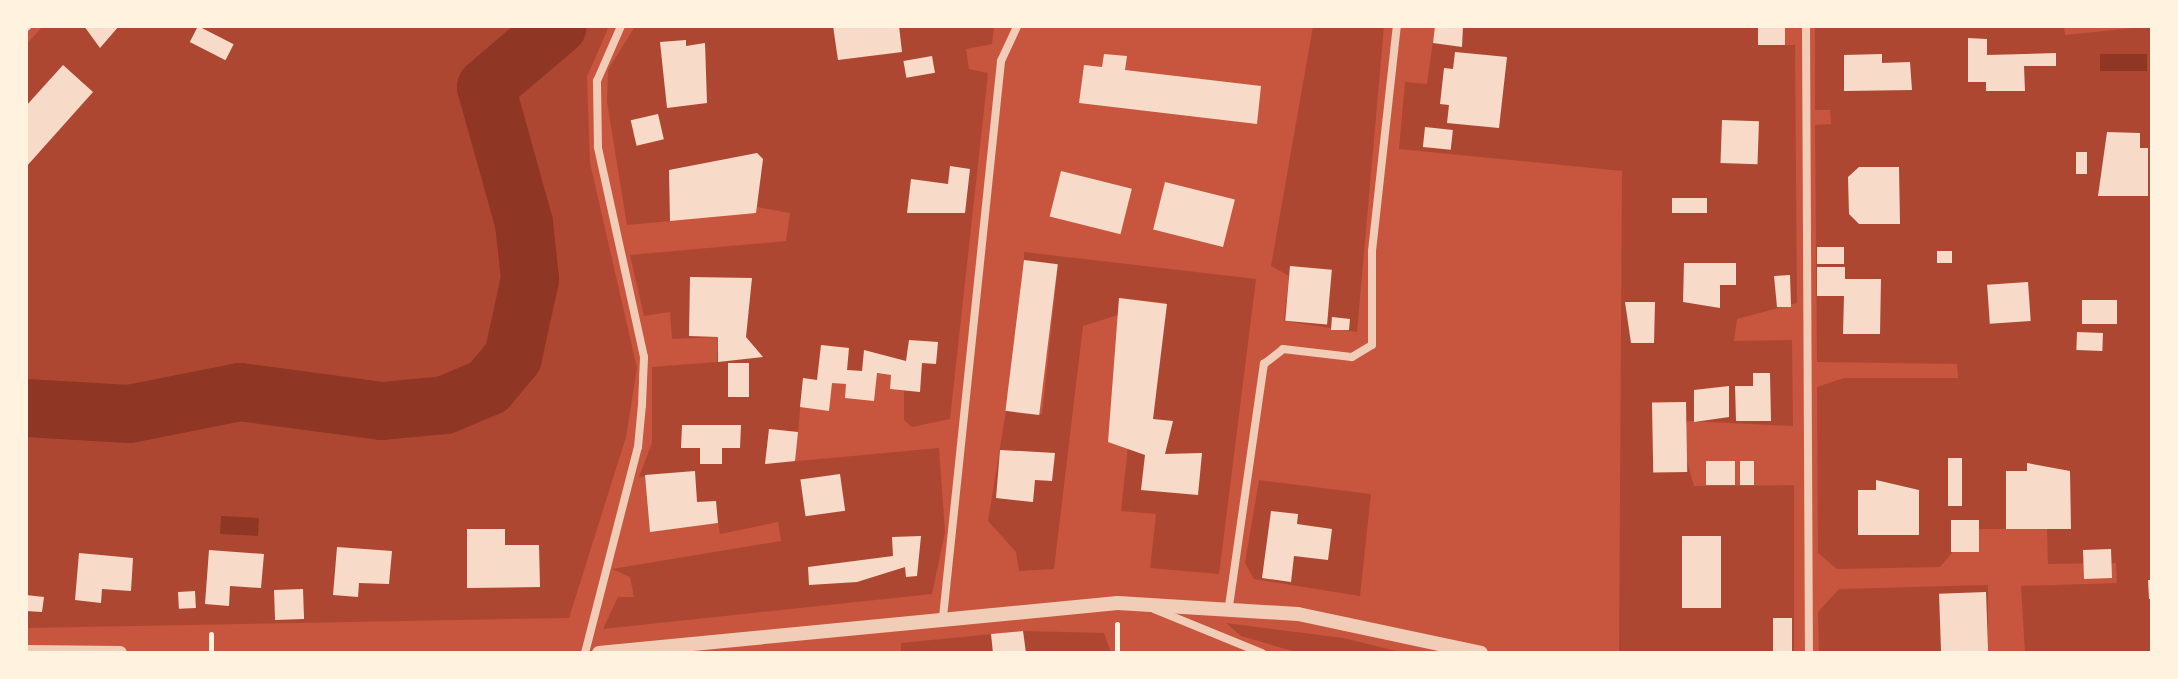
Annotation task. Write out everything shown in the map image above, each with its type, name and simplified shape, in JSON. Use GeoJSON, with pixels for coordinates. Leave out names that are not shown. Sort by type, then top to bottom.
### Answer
{"type":"FeatureCollection","features":[{"type":"Feature","properties":{"kind":"street"},"geometry":{"type":"LineString","coordinates":[[585,653],[638,447],[642,405],[644,357],[598,147],[597,81],[621,26]]}},
{"type":"Feature","properties":{"kind":"street"},"geometry":{"type":"LineString","coordinates":[[943,617],[1001,61],[1017,26]]}},
{"type":"Feature","properties":{"kind":"street"},"geometry":{"type":"LineString","coordinates":[[1229,606],[1264,364],[1283,349],[1352,357],[1372,345],[1372,251],[1397,26]]}},
{"type":"Feature","properties":{"kind":"street"},"geometry":{"type":"LineString","coordinates":[[1806,26],[1809,653]]}},
{"type":"Feature","properties":{"kind":"street"},"geometry":{"type":"LineString","coordinates":[[1143,604],[1262,653]]}},
{"type":"Feature","properties":{"kind":"street"},"geometry":{"type":"LineString","coordinates":[[599,653],[943,617],[1143,604],[1229,606],[1387,629],[1481,653]]}},
{"type":"Feature","properties":{"kind":"street"},"geometry":{"type":"LineString","coordinates":[[26,652],[120,653]]}},
{"type":"Feature","properties":{"kind":"path"},"geometry":{"type":"LineString","coordinates":[[211,634],[211,653]]}},
{"type":"Feature","properties":{"kind":"shaded area"},"geometry":{"type":"Polygon","coordinates":[[[43,26],[609,26],[587,77],[590,163],[637,368],[626,437],[569,618],[26,628],[26,45],[43,26]]]}},
{"type":"Feature","properties":{"kind":"shaded area"},"geometry":{"type":"Polygon","coordinates":[[[994,26],[992,44],[966,49],[969,69],[988,73],[950,419],[912,427],[904,420],[904,391],[890,389],[891,375],[848,370],[846,384],[803,379],[798,432],[769,429],[766,464],[939,448],[945,532],[932,594],[603,629],[618,597],[634,597],[630,577],[612,569],[781,541],[778,522],[720,534],[718,523],[699,525],[694,471],[639,477],[652,443],[652,367],[717,362],[718,337],[672,339],[670,312],[644,316],[630,255],[786,241],[790,213],[757,207],[763,159],[757,153],[670,170],[670,221],[627,225],[607,102],[608,70],[634,28],[994,26]]]}},
{"type":"Feature","properties":{"kind":"shaded area"},"geometry":{"type":"Polygon","coordinates":[[[1313,26],[1384,26],[1357,332],[1284,321],[1289,276],[1271,266],[1313,26]]]}},
{"type":"Feature","properties":{"kind":"shaded area"},"geometry":{"type":"Polygon","coordinates":[[[1435,26],[1785,26],[1785,45],[1795,45],[1797,303],[1737,319],[1734,341],[1792,340],[1793,426],[1687,421],[1683,447],[1694,486],[1794,485],[1794,653],[1619,653],[1622,171],[1399,149],[1405,82],[1427,84],[1435,26]]]}},
{"type":"Feature","properties":{"kind":"shaded area"},"geometry":{"type":"Polygon","coordinates":[[[1815,26],[2064,26],[2065,35],[2152,26],[2152,653],[2025,653],[2021,586],[2117,583],[2116,563],[2048,564],[2047,529],[1979,529],[1979,521],[1940,567],[1837,569],[1818,553],[1817,387],[1844,378],[1958,378],[1957,364],[1817,362],[1815,125],[1831,124],[1830,110],[1815,110],[1815,26]]]}},
{"type":"Feature","properties":{"kind":"shaded area"},"geometry":{"type":"Polygon","coordinates":[[[2100,54],[2147,54],[2147,71],[2100,71],[2100,54]]]}},
{"type":"Feature","properties":{"kind":"shaded area"},"geometry":{"type":"Polygon","coordinates":[[[1024,252],[1256,279],[1219,574],[1150,568],[1156,514],[1121,511],[1131,417],[1166,303],[1120,298],[1118,315],[1083,326],[1054,569],[1019,571],[1016,552],[988,521],[1006,411],[1042,414],[1058,265],[1024,260],[1024,252]]]}},
{"type":"Feature","properties":{"kind":"shaded area"},"geometry":{"type":"Polygon","coordinates":[[[1259,480],[1371,494],[1360,596],[1254,579],[1245,563],[1259,480]]]}},
{"type":"Feature","properties":{"kind":"shaded area"},"geometry":{"type":"Polygon","coordinates":[[[221,516],[259,518],[258,536],[220,534],[221,516]]]}},
{"type":"Feature","properties":{"kind":"shaded area"},"geometry":{"type":"Polygon","coordinates":[[[1988,585],[1988,653],[1819,653],[1818,612],[1839,589],[1988,585]]]}},
{"type":"Feature","properties":{"kind":"shaded area"},"geometry":{"type":"Polygon","coordinates":[[[1226,623],[1343,638],[1405,653],[1299,653],[1241,636],[1226,623]]]}},
{"type":"Feature","properties":{"kind":"shaded area"},"geometry":{"type":"Polygon","coordinates":[[[1023,631],[1104,633],[1111,653],[901,653],[901,643],[1023,631]]]}},
{"type":"Feature","properties":{"kind":"building"},"geometry":{"type":"Polygon","coordinates":[[[84,26],[119,26],[100,48],[84,26]]]}},
{"type":"Feature","properties":{"kind":"building"},"geometry":{"type":"Polygon","coordinates":[[[198,26],[234,44],[225,60],[190,42],[198,26]]]}},
{"type":"Feature","properties":{"kind":"building"},"geometry":{"type":"Polygon","coordinates":[[[833,26],[899,26],[902,52],[838,60],[833,26]]]}},
{"type":"Feature","properties":{"kind":"building"},"geometry":{"type":"Polygon","coordinates":[[[1435,26],[1463,26],[1462,47],[1433,43],[1435,26]]]}},
{"type":"Feature","properties":{"kind":"building"},"geometry":{"type":"Polygon","coordinates":[[[1758,26],[1785,26],[1785,45],[1758,45],[1758,26]]]}},
{"type":"Feature","properties":{"kind":"building"},"geometry":{"type":"Polygon","coordinates":[[[1968,38],[1987,39],[1987,55],[2056,53],[2056,66],[2024,66],[2025,91],[1986,91],[1986,82],[1968,82],[1968,38]]]}},
{"type":"Feature","properties":{"kind":"building"},"geometry":{"type":"Polygon","coordinates":[[[686,40],[686,46],[705,43],[707,103],[667,108],[660,42],[686,40]]]}},
{"type":"Feature","properties":{"kind":"building"},"geometry":{"type":"Polygon","coordinates":[[[1455,52],[1507,57],[1499,128],[1447,123],[1449,105],[1440,104],[1444,68],[1453,69],[1455,52]]]}},
{"type":"Feature","properties":{"kind":"building"},"geometry":{"type":"Polygon","coordinates":[[[1104,54],[1127,56],[1125,70],[1261,86],[1257,124],[1079,103],[1084,65],[1102,67],[1104,54]]]}},
{"type":"Feature","properties":{"kind":"building"},"geometry":{"type":"Polygon","coordinates":[[[1882,54],[1882,63],[1910,62],[1912,90],[1844,91],[1844,55],[1882,54]]]}},
{"type":"Feature","properties":{"kind":"building"},"geometry":{"type":"Polygon","coordinates":[[[932,56],[935,73],[906,78],[903,61],[932,56]]]}},
{"type":"Feature","properties":{"kind":"building"},"geometry":{"type":"Polygon","coordinates":[[[63,65],[93,92],[26,167],[26,106],[63,65]]]}},
{"type":"Feature","properties":{"kind":"building"},"geometry":{"type":"Polygon","coordinates":[[[658,114],[664,139],[637,146],[631,120],[658,114]]]}},
{"type":"Feature","properties":{"kind":"building"},"geometry":{"type":"Polygon","coordinates":[[[1722,120],[1759,121],[1757,164],[1720,163],[1722,120]]]}},
{"type":"Feature","properties":{"kind":"building"},"geometry":{"type":"Polygon","coordinates":[[[1425,127],[1453,130],[1451,150],[1423,147],[1425,127]]]}},
{"type":"Feature","properties":{"kind":"building"},"geometry":{"type":"Polygon","coordinates":[[[2107,132],[2140,133],[2140,148],[2148,148],[2148,196],[2098,196],[2107,132]]]}},
{"type":"Feature","properties":{"kind":"building"},"geometry":{"type":"Polygon","coordinates":[[[2076,152],[2087,152],[2087,174],[2076,174],[2076,152]]]}},
{"type":"Feature","properties":{"kind":"building"},"geometry":{"type":"Polygon","coordinates":[[[757,153],[763,159],[756,213],[670,221],[669,170],[757,153]]]}},
{"type":"Feature","properties":{"kind":"building"},"geometry":{"type":"Polygon","coordinates":[[[950,166],[970,169],[965,213],[907,213],[911,179],[948,184],[950,166]]]}},
{"type":"Feature","properties":{"kind":"building"},"geometry":{"type":"Polygon","coordinates":[[[1859,167],[1899,167],[1900,224],[1859,224],[1849,214],[1848,177],[1859,167]]]}},
{"type":"Feature","properties":{"kind":"building"},"geometry":{"type":"Polygon","coordinates":[[[1061,171],[1132,189],[1120,234],[1050,217],[1061,171]]]}},
{"type":"Feature","properties":{"kind":"building"},"geometry":{"type":"Polygon","coordinates":[[[1165,182],[1235,199],[1223,247],[1153,230],[1165,182]]]}},
{"type":"Feature","properties":{"kind":"building"},"geometry":{"type":"Polygon","coordinates":[[[1672,198],[1707,198],[1707,213],[1672,213],[1672,198]]]}},
{"type":"Feature","properties":{"kind":"building"},"geometry":{"type":"Polygon","coordinates":[[[1817,247],[1844,247],[1844,264],[1817,264],[1817,247]]]}},
{"type":"Feature","properties":{"kind":"building"},"geometry":{"type":"Polygon","coordinates":[[[1937,251],[1952,251],[1952,263],[1937,263],[1937,251]]]}},
{"type":"Feature","properties":{"kind":"building"},"geometry":{"type":"Polygon","coordinates":[[[1024,260],[1058,264],[1039,415],[1005,411],[1024,260]]]}},
{"type":"Feature","properties":{"kind":"building"},"geometry":{"type":"Polygon","coordinates":[[[1684,263],[1736,263],[1736,285],[1720,285],[1720,308],[1683,302],[1684,263]]]}},
{"type":"Feature","properties":{"kind":"building"},"geometry":{"type":"Polygon","coordinates":[[[1290,266],[1332,270],[1327,324],[1285,321],[1290,266]]]}},
{"type":"Feature","properties":{"kind":"building"},"geometry":{"type":"Polygon","coordinates":[[[1817,267],[1845,267],[1845,279],[1881,279],[1880,334],[1843,334],[1844,296],[1817,296],[1817,267]]]}},
{"type":"Feature","properties":{"kind":"building"},"geometry":{"type":"Polygon","coordinates":[[[1790,275],[1791,307],[1777,307],[1774,276],[1790,275]]]}},
{"type":"Feature","properties":{"kind":"building"},"geometry":{"type":"Polygon","coordinates":[[[690,277],[752,278],[746,337],[763,357],[718,362],[718,337],[689,336],[690,277]]]}},
{"type":"Feature","properties":{"kind":"building"},"geometry":{"type":"Polygon","coordinates":[[[2028,282],[2031,321],[1990,324],[1987,285],[2028,282]]]}},
{"type":"Feature","properties":{"kind":"building"},"geometry":{"type":"Polygon","coordinates":[[[1119,298],[1167,304],[1153,419],[1173,421],[1165,454],[1202,453],[1198,495],[1141,490],[1145,455],[1108,442],[1119,298]]]}},
{"type":"Feature","properties":{"kind":"building"},"geometry":{"type":"Polygon","coordinates":[[[2082,300],[2117,300],[2117,324],[2082,324],[2082,300]]]}},
{"type":"Feature","properties":{"kind":"building"},"geometry":{"type":"Polygon","coordinates":[[[1625,302],[1655,302],[1654,343],[1631,343],[1625,302]]]}},
{"type":"Feature","properties":{"kind":"building"},"geometry":{"type":"Polygon","coordinates":[[[1332,317],[1350,319],[1349,330],[1331,330],[1332,317]]]}},
{"type":"Feature","properties":{"kind":"building"},"geometry":{"type":"Polygon","coordinates":[[[2077,332],[2103,333],[2102,351],[2076,350],[2077,332]]]}},
{"type":"Feature","properties":{"kind":"building"},"geometry":{"type":"Polygon","coordinates":[[[909,340],[938,342],[936,364],[922,363],[920,392],[890,389],[891,375],[877,373],[874,401],[845,398],[846,384],[832,383],[829,411],[800,407],[803,378],[817,380],[821,345],[849,348],[847,370],[862,371],[864,350],[906,361],[909,340]]]}},
{"type":"Feature","properties":{"kind":"building"},"geometry":{"type":"Polygon","coordinates":[[[728,363],[749,363],[749,397],[728,397],[728,363]]]}},
{"type":"Feature","properties":{"kind":"building"},"geometry":{"type":"Polygon","coordinates":[[[1753,373],[1770,373],[1771,421],[1736,421],[1735,386],[1753,386],[1753,373]]]}},
{"type":"Feature","properties":{"kind":"building"},"geometry":{"type":"Polygon","coordinates":[[[1729,386],[1729,417],[1694,422],[1694,390],[1729,386]]]}},
{"type":"Feature","properties":{"kind":"building"},"geometry":{"type":"Polygon","coordinates":[[[1686,402],[1687,472],[1653,473],[1652,403],[1686,402]]]}},
{"type":"Feature","properties":{"kind":"building"},"geometry":{"type":"Polygon","coordinates":[[[682,425],[741,425],[740,448],[722,448],[722,464],[700,464],[700,448],[681,448],[682,425]]]}},
{"type":"Feature","properties":{"kind":"building"},"geometry":{"type":"Polygon","coordinates":[[[769,429],[798,432],[795,461],[765,464],[769,429]]]}},
{"type":"Feature","properties":{"kind":"building"},"geometry":{"type":"Polygon","coordinates":[[[1000,450],[1055,453],[1052,481],[1035,480],[1033,502],[996,498],[1000,450]]]}},
{"type":"Feature","properties":{"kind":"building"},"geometry":{"type":"Polygon","coordinates":[[[1948,458],[1962,458],[1962,506],[1948,506],[1948,458]]]}},
{"type":"Feature","properties":{"kind":"building"},"geometry":{"type":"Polygon","coordinates":[[[1706,461],[1735,461],[1735,485],[1706,485],[1706,461]]]}},
{"type":"Feature","properties":{"kind":"building"},"geometry":{"type":"Polygon","coordinates":[[[1740,461],[1754,461],[1754,485],[1740,485],[1740,461]]]}},
{"type":"Feature","properties":{"kind":"building"},"geometry":{"type":"Polygon","coordinates":[[[2027,463],[2070,471],[2071,529],[2006,529],[2006,471],[2027,471],[2027,463]]]}},
{"type":"Feature","properties":{"kind":"building"},"geometry":{"type":"Polygon","coordinates":[[[695,471],[697,502],[716,501],[718,523],[650,532],[645,475],[695,471]]]}},
{"type":"Feature","properties":{"kind":"building"},"geometry":{"type":"Polygon","coordinates":[[[840,474],[845,511],[806,516],[800,480],[840,474]]]}},
{"type":"Feature","properties":{"kind":"building"},"geometry":{"type":"Polygon","coordinates":[[[1876,480],[1919,490],[1919,535],[1858,535],[1858,490],[1876,490],[1876,480]]]}},
{"type":"Feature","properties":{"kind":"building"},"geometry":{"type":"Polygon","coordinates":[[[1271,511],[1298,514],[1297,524],[1332,529],[1328,560],[1294,556],[1291,582],[1262,578],[1271,511]]]}},
{"type":"Feature","properties":{"kind":"building"},"geometry":{"type":"Polygon","coordinates":[[[1951,520],[1979,520],[1979,552],[1951,552],[1951,520]]]}},
{"type":"Feature","properties":{"kind":"building"},"geometry":{"type":"Polygon","coordinates":[[[467,529],[505,529],[505,545],[539,545],[540,587],[467,588],[467,529]]]}},
{"type":"Feature","properties":{"kind":"building"},"geometry":{"type":"Polygon","coordinates":[[[921,536],[917,576],[906,577],[905,567],[857,582],[809,585],[808,567],[893,556],[892,537],[921,536]]]}},
{"type":"Feature","properties":{"kind":"building"},"geometry":{"type":"Polygon","coordinates":[[[1682,536],[1721,536],[1721,608],[1682,608],[1682,536]]]}},
{"type":"Feature","properties":{"kind":"building"},"geometry":{"type":"Polygon","coordinates":[[[337,547],[392,551],[389,584],[359,583],[358,597],[333,595],[337,547]]]}},
{"type":"Feature","properties":{"kind":"building"},"geometry":{"type":"Polygon","coordinates":[[[2111,549],[2112,578],[2084,579],[2083,550],[2111,549]]]}},
{"type":"Feature","properties":{"kind":"building"},"geometry":{"type":"Polygon","coordinates":[[[209,550],[264,554],[261,588],[230,586],[229,606],[205,604],[209,550]]]}},
{"type":"Feature","properties":{"kind":"building"},"geometry":{"type":"Polygon","coordinates":[[[79,553],[133,558],[131,591],[102,589],[101,603],[75,600],[79,553]]]}},
{"type":"Feature","properties":{"kind":"building"},"geometry":{"type":"Polygon","coordinates":[[[2148,580],[2152,580],[2152,599],[2149,599],[2148,580]]]}},
{"type":"Feature","properties":{"kind":"building"},"geometry":{"type":"Polygon","coordinates":[[[303,589],[304,619],[275,620],[274,590],[303,589]]]}},
{"type":"Feature","properties":{"kind":"building"},"geometry":{"type":"Polygon","coordinates":[[[195,591],[196,608],[179,609],[178,592],[195,591]]]}},
{"type":"Feature","properties":{"kind":"building"},"geometry":{"type":"Polygon","coordinates":[[[1986,592],[1988,653],[1941,653],[1939,594],[1986,592]]]}},
{"type":"Feature","properties":{"kind":"building"},"geometry":{"type":"Polygon","coordinates":[[[26,595],[44,597],[42,612],[26,611],[26,595]]]}},
{"type":"Feature","properties":{"kind":"building"},"geometry":{"type":"Polygon","coordinates":[[[1773,618],[1792,618],[1792,653],[1773,653],[1773,618]]]}},
{"type":"Feature","properties":{"kind":"building"},"geometry":{"type":"Polygon","coordinates":[[[1023,631],[1026,653],[993,653],[991,634],[1023,631]]]}},
{"type":"Feature","properties":{"kind":"waterway"},"geometry":{"type":"LineString","coordinates":[[26,408],[129,414],[240,392],[382,411],[445,405],[488,387],[513,357],[530,279],[524,223],[486,87],[558,26]]}}]}
